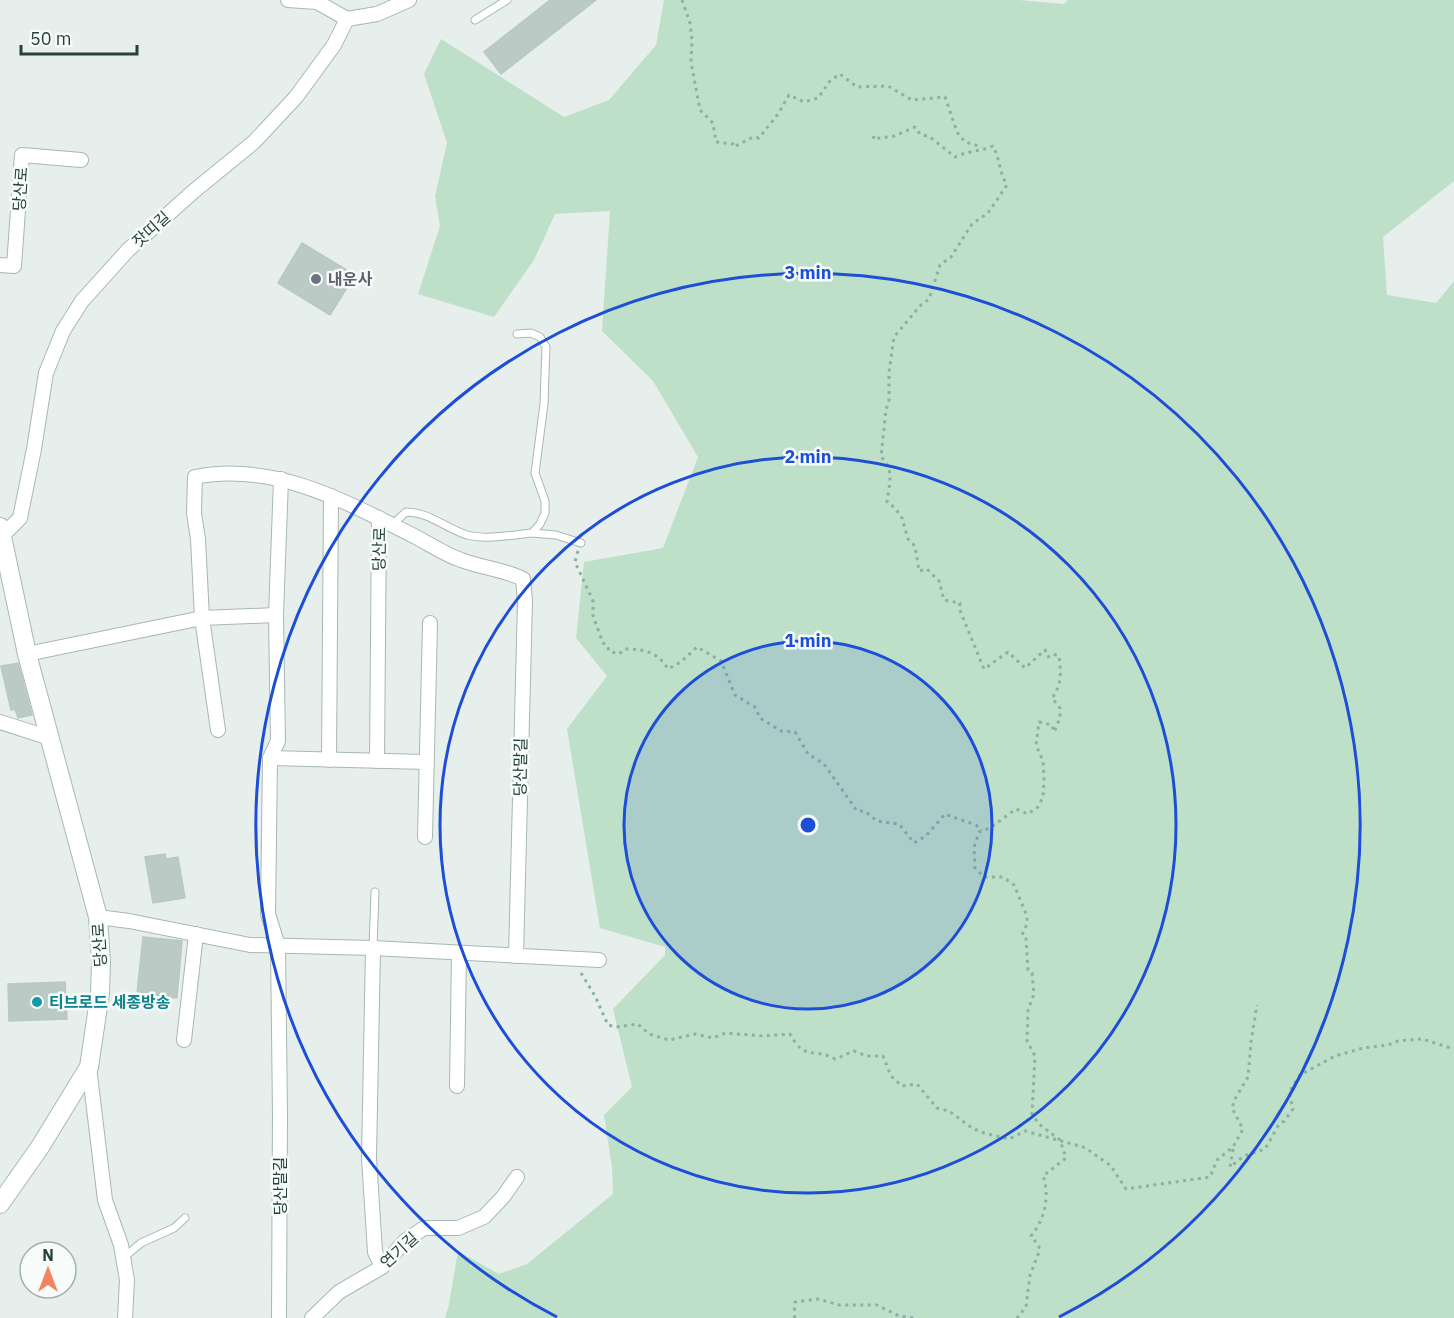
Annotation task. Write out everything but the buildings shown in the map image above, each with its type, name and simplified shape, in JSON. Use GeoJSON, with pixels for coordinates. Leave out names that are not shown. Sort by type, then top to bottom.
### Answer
{"type":"FeatureCollection","features":[{"type":"Feature","properties":{"kind":"street"},"geometry":{"type":"LineString","coordinates":[[288,0],[317,2],[347,20],[377,14],[408,0]]}},
{"type":"Feature","properties":{"kind":"street","name":"잣띠길"},"geometry":{"type":"LineString","coordinates":[[1,532],[20,518],[46,373],[63,331],[82,302],[128,250],[194,191],[254,142],[296,97],[334,45],[347,20]]}},
{"type":"Feature","properties":{"kind":"street","name":"당산로"},"geometry":{"type":"LineString","coordinates":[[0,266],[14,266],[22,155],[81,160]]}},
{"type":"Feature","properties":{"kind":"street","name":"당산로"},"geometry":{"type":"LineString","coordinates":[[218,730],[202,618],[198,538],[194,513],[195,477],[260,476],[310,488],[386,522],[462,561],[509,572],[523,579]]}},
{"type":"Feature","properties":{"kind":"street"},"geometry":{"type":"LineString","coordinates":[[280,479],[276,615],[278,741],[270,758],[426,762]]}},
{"type":"Feature","properties":{"kind":"street"},"geometry":{"type":"LineString","coordinates":[[329,760],[331,496]]}},
{"type":"Feature","properties":{"kind":"street","name":"당산로"},"geometry":{"type":"LineString","coordinates":[[377,761],[386,522]]}},
{"type":"Feature","properties":{"kind":"street","name":"당산로"},"geometry":{"type":"LineString","coordinates":[[0,1204],[40,1147],[89,1067],[100,993],[101,962],[98,917],[27,654],[1,532]]}},
{"type":"Feature","properties":{"kind":"street","name":"당산말길"},"geometry":{"type":"LineString","coordinates":[[516,956],[525,601],[523,579]]}},
{"type":"Feature","properties":{"kind":"street"},"geometry":{"type":"LineString","coordinates":[[27,654],[202,618],[276,615]]}},
{"type":"Feature","properties":{"kind":"street"},"geometry":{"type":"LineString","coordinates":[[425,837],[430,623]]}},
{"type":"Feature","properties":{"kind":"street"},"geometry":{"type":"LineString","coordinates":[[0,722],[50,738]]}},
{"type":"Feature","properties":{"kind":"street","name":"당산말길"},"geometry":{"type":"LineString","coordinates":[[270,758],[268,914],[278,946],[279,1318]]}},
{"type":"Feature","properties":{"kind":"street"},"geometry":{"type":"LineString","coordinates":[[98,917],[250,945],[373,948],[599,960]]}},
{"type":"Feature","properties":{"kind":"street"},"geometry":{"type":"LineString","coordinates":[[184,1040],[196,934]]}},
{"type":"Feature","properties":{"kind":"street"},"geometry":{"type":"LineString","coordinates":[[373,948],[369,1158],[375,1252],[382,1267]]}},
{"type":"Feature","properties":{"kind":"street"},"geometry":{"type":"LineString","coordinates":[[457,1086],[459,953]]}},
{"type":"Feature","properties":{"kind":"street"},"geometry":{"type":"LineString","coordinates":[[89,1067],[105,1200],[121,1245],[127,1280],[125,1318]]}},
{"type":"Feature","properties":{"kind":"street","name":"연기길"},"geometry":{"type":"LineString","coordinates":[[312,1318],[339,1292],[382,1267],[405,1241],[424,1228],[458,1228],[484,1218],[517,1177]]}},
{"type":"Feature","properties":{"kind":"lane"},"geometry":{"type":"LineString","coordinates":[[475,20],[507,0]]}},
{"type":"Feature","properties":{"kind":"lane"},"geometry":{"type":"LineString","coordinates":[[517,334],[531,333],[540,338],[546,347],[544,404],[535,473],[545,501],[545,513],[540,524],[532,533]]}},
{"type":"Feature","properties":{"kind":"lane"},"geometry":{"type":"LineString","coordinates":[[386,522],[406,512],[418,512],[468,535],[488,537],[532,533],[556,536],[581,543]]}},
{"type":"Feature","properties":{"kind":"lane"},"geometry":{"type":"LineString","coordinates":[[373,948],[375,892]]}},
{"type":"Feature","properties":{"kind":"lane"},"geometry":{"type":"LineString","coordinates":[[123,1258],[141,1243],[174,1228],[185,1218]]}},
{"type":"Feature","properties":{"kind":"path"},"geometry":{"type":"LineString","coordinates":[[682,0],[690,23],[691,62],[700,110],[713,123],[716,142],[733,144],[734,147],[753,138],[759,138],[778,114],[789,95],[804,102],[818,98],[830,81],[840,74],[857,87],[888,86],[912,100],[945,97],[957,132],[965,142],[986,150],[993,146],[998,153],[1000,174],[1007,185],[988,213],[972,224],[951,256],[940,265],[929,299],[920,306],[894,337],[889,372],[889,402],[886,409],[880,457],[887,462],[891,473],[887,502],[902,518],[908,538],[915,546],[920,571],[927,569],[939,581],[944,600],[960,603],[959,608],[984,669],[1008,652],[1025,668],[1045,650],[1048,657],[1053,654],[1059,656],[1061,674],[1059,689],[1052,698],[1060,708],[1060,718],[1054,732],[1052,725],[1039,722],[1036,745],[1043,761],[1043,797],[1038,807],[1028,814],[1016,808],[990,828],[979,832],[975,847],[975,868],[984,877],[1003,877],[1014,885],[1027,916],[1027,924],[1022,935],[1026,939],[1029,970],[1034,980],[1034,994],[1028,1010],[1027,1041],[1035,1056],[1032,1113],[1039,1124],[1060,1140],[1066,1158],[1043,1176],[1047,1196],[1038,1228],[1031,1236],[1039,1246],[1039,1252],[1030,1275],[1026,1307],[1017,1318]]}},
{"type":"Feature","properties":{"kind":"path"},"geometry":{"type":"LineString","coordinates":[[874,136],[873,138],[894,136],[915,127],[921,134],[930,137],[955,157],[984,148]]}},
{"type":"Feature","properties":{"kind":"path"},"geometry":{"type":"LineString","coordinates":[[581,543],[575,561],[593,601],[593,616],[603,643],[607,645],[609,651],[619,654],[625,649],[642,649],[662,658],[668,669],[681,662],[697,647],[721,661],[735,695],[755,707],[760,718],[781,731],[795,732],[808,754],[824,764],[857,811],[865,811],[877,821],[899,824],[914,843],[926,836],[945,814],[976,825],[983,831]]}},
{"type":"Feature","properties":{"kind":"path"},"geometry":{"type":"LineString","coordinates":[[573,959],[590,986],[608,1025],[616,1027],[638,1024],[649,1034],[669,1040],[695,1034],[713,1038],[725,1033],[764,1036],[790,1034],[797,1046],[810,1054],[819,1053],[835,1059],[854,1051],[867,1056],[883,1056],[891,1077],[902,1086],[917,1084],[937,1108],[949,1111],[972,1128],[1009,1138],[1024,1131],[1083,1147],[1110,1166],[1126,1189],[1210,1177],[1217,1160],[1233,1147]]}},
{"type":"Feature","properties":{"kind":"path"},"geometry":{"type":"LineString","coordinates":[[1257,1005],[1248,1077],[1232,1108],[1243,1129],[1233,1147],[1230,1167],[1244,1156],[1265,1149],[1278,1126],[1293,1109],[1289,1092],[1299,1075],[1335,1056],[1398,1041],[1422,1039],[1454,1049]]}},
{"type":"Feature","properties":{"kind":"path"},"geometry":{"type":"LineString","coordinates":[[795,1318],[795,1302],[818,1299],[840,1305],[877,1305],[899,1316],[915,1318]]}},
{"type":"Feature","properties":{"kind":"green space"},"geometry":{"type":"Polygon","coordinates":[[[664,0],[1019,0],[1064,4],[1068,0],[1454,0],[1454,181],[1383,237],[1387,295],[1436,303],[1454,281],[1454,1318],[445,1318],[458,1251],[499,1274],[527,1264],[613,1194],[612,1168],[604,1115],[632,1087],[613,1009],[665,955],[665,947],[600,928],[567,729],[607,676],[576,638],[584,562],[663,548],[698,457],[653,381],[602,331],[610,211],[555,214],[534,260],[494,317],[418,294],[440,226],[435,196],[447,143],[424,74],[441,39],[564,117],[609,100],[656,45],[664,0]]]}},
{"type":"Feature","properties":{"kind":"place","name":"내운사"},"geometry":{"type":"Point","coordinates":[316,279]}},
{"type":"Feature","properties":{"kind":"place","name":"티브로드 세종방송"},"geometry":{"type":"Point","coordinates":[37,1002]}}]}
